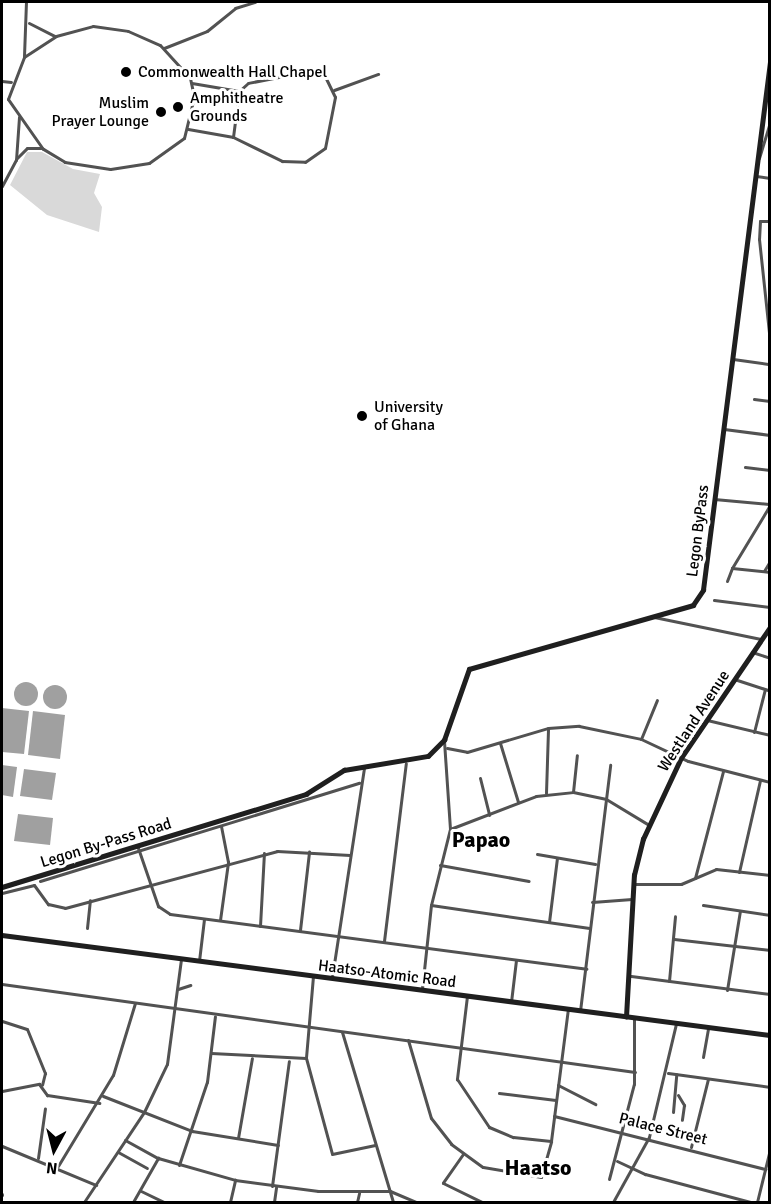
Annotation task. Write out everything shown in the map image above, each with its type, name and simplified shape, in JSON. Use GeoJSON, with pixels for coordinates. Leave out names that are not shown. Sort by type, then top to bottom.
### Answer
{"type":"FeatureCollection","features":[{"type":"Feature","properties":{"kind":"street"},"geometry":{"type":"LineString","coordinates":[[26,2],[28,22],[24,57],[8,90],[19,117],[43,149]]}},
{"type":"Feature","properties":{"kind":"street"},"geometry":{"type":"LineString","coordinates":[[164,48],[207,31],[235,8],[255,2]]}},
{"type":"Feature","properties":{"kind":"street"},"geometry":{"type":"LineString","coordinates":[[28,22],[56,36]]}},
{"type":"Feature","properties":{"kind":"street"},"geometry":{"type":"LineString","coordinates":[[24,57],[56,36],[111,27],[164,48],[192,83],[239,92]]}},
{"type":"Feature","properties":{"kind":"street","name":"Legon ByPass"},"geometry":{"type":"LineString","coordinates":[[444,740],[469,669],[693,605],[703,590],[770,62]]}},
{"type":"Feature","properties":{"kind":"street"},"geometry":{"type":"LineString","coordinates":[[188,129],[233,136],[282,161],[313,160],[325,148],[334,90],[324,74],[307,70],[248,83],[239,92],[233,136]]}},
{"type":"Feature","properties":{"kind":"street"},"geometry":{"type":"LineString","coordinates":[[334,90],[378,74]]}},
{"type":"Feature","properties":{"kind":"street"},"geometry":{"type":"LineString","coordinates":[[2,81],[11,82]]}},
{"type":"Feature","properties":{"kind":"street"},"geometry":{"type":"LineString","coordinates":[[2,186],[16,160],[27,148],[43,149],[81,167],[120,169],[162,155],[188,129],[192,83]]}},
{"type":"Feature","properties":{"kind":"street"},"geometry":{"type":"LineString","coordinates":[[2,89],[8,90]]}},
{"type":"Feature","properties":{"kind":"street"},"geometry":{"type":"LineString","coordinates":[[16,160],[19,117]]}},
{"type":"Feature","properties":{"kind":"street"},"geometry":{"type":"LineString","coordinates":[[759,158],[768,144],[770,122]]}},
{"type":"Feature","properties":{"kind":"street"},"geometry":{"type":"LineString","coordinates":[[756,176],[770,178]]}},
{"type":"Feature","properties":{"kind":"street"},"geometry":{"type":"LineString","coordinates":[[751,221],[770,221]]}},
{"type":"Feature","properties":{"kind":"street"},"geometry":{"type":"LineString","coordinates":[[760,221],[769,342]]}},
{"type":"Feature","properties":{"kind":"street"},"geometry":{"type":"LineString","coordinates":[[733,359],[770,364]]}},
{"type":"Feature","properties":{"kind":"street"},"geometry":{"type":"LineString","coordinates":[[754,399],[770,401]]}},
{"type":"Feature","properties":{"kind":"street"},"geometry":{"type":"LineString","coordinates":[[723,429],[770,435]]}},
{"type":"Feature","properties":{"kind":"street"},"geometry":{"type":"LineString","coordinates":[[745,467],[770,470]]}},
{"type":"Feature","properties":{"kind":"street"},"geometry":{"type":"LineString","coordinates":[[714,499],[770,504],[732,568],[727,581]]}},
{"type":"Feature","properties":{"kind":"street"},"geometry":{"type":"LineString","coordinates":[[764,571],[770,561]]}},
{"type":"Feature","properties":{"kind":"street"},"geometry":{"type":"LineString","coordinates":[[732,568],[770,572]]}},
{"type":"Feature","properties":{"kind":"street"},"geometry":{"type":"LineString","coordinates":[[714,600],[770,608]]}},
{"type":"Feature","properties":{"kind":"street"},"geometry":{"type":"LineString","coordinates":[[652,617],[761,639]]}},
{"type":"Feature","properties":{"kind":"street","name":"Westland Avenue"},"geometry":{"type":"LineString","coordinates":[[626,1017],[633,938],[633,884],[649,825],[681,758],[770,627]]}},
{"type":"Feature","properties":{"kind":"street"},"geometry":{"type":"LineString","coordinates":[[752,652],[770,657]]}},
{"type":"Feature","properties":{"kind":"street"},"geometry":{"type":"LineString","coordinates":[[734,679],[767,690],[754,732]]}},
{"type":"Feature","properties":{"kind":"street"},"geometry":{"type":"LineString","coordinates":[[641,739],[657,700]]}},
{"type":"Feature","properties":{"kind":"street"},"geometry":{"type":"LineString","coordinates":[[707,720],[770,735]]}},
{"type":"Feature","properties":{"kind":"street"},"geometry":{"type":"LineString","coordinates":[[447,748],[467,752],[548,728],[613,731],[641,739],[681,758],[770,782]]}},
{"type":"Feature","properties":{"kind":"street"},"geometry":{"type":"LineString","coordinates":[[546,793],[548,728]]}},
{"type":"Feature","properties":{"kind":"street"},"geometry":{"type":"LineString","coordinates":[[332,979],[359,783],[364,766],[406,763],[428,756],[444,740],[447,748],[450,829],[431,905],[422,990]]}},
{"type":"Feature","properties":{"kind":"street"},"geometry":{"type":"LineString","coordinates":[[500,743],[518,802]]}},
{"type":"Feature","properties":{"kind":"street"},"geometry":{"type":"LineString","coordinates":[[573,792],[577,755]]}},
{"type":"Feature","properties":{"kind":"street"},"geometry":{"type":"LineString","coordinates":[[384,941],[406,763]]}},
{"type":"Feature","properties":{"kind":"street"},"geometry":{"type":"LineString","coordinates":[[580,1011],[595,864],[610,765]]}},
{"type":"Feature","properties":{"kind":"street","name":"Legon By-Pass Road"},"geometry":{"type":"LineString","coordinates":[[2,887],[137,845],[220,824],[306,794],[344,770],[364,766]]}},
{"type":"Feature","properties":{"kind":"street"},"geometry":{"type":"LineString","coordinates":[[695,878],[700,868],[723,771]]}},
{"type":"Feature","properties":{"kind":"street"},"geometry":{"type":"LineString","coordinates":[[480,778],[489,815]]}},
{"type":"Feature","properties":{"kind":"street"},"geometry":{"type":"LineString","coordinates":[[739,872],[760,780]]}},
{"type":"Feature","properties":{"kind":"street"},"geometry":{"type":"LineString","coordinates":[[40,881],[359,783]]}},
{"type":"Feature","properties":{"kind":"street"},"geometry":{"type":"LineString","coordinates":[[450,829],[546,793],[573,792],[606,799],[649,825]]}},
{"type":"Feature","properties":{"kind":"street"},"geometry":{"type":"LineString","coordinates":[[220,824],[228,862],[220,920]]}},
{"type":"Feature","properties":{"kind":"street"},"geometry":{"type":"LineString","coordinates":[[137,845],[149,884],[163,912],[586,969]]}},
{"type":"Feature","properties":{"kind":"street"},"geometry":{"type":"LineString","coordinates":[[2,893],[32,885],[55,907],[90,900],[264,853],[309,852],[350,855]]}},
{"type":"Feature","properties":{"kind":"street"},"geometry":{"type":"LineString","coordinates":[[300,931],[309,852]]}},
{"type":"Feature","properties":{"kind":"street"},"geometry":{"type":"LineString","coordinates":[[260,926],[264,853]]}},
{"type":"Feature","properties":{"kind":"street"},"geometry":{"type":"LineString","coordinates":[[537,854],[595,864]]}},
{"type":"Feature","properties":{"kind":"street"},"geometry":{"type":"LineString","coordinates":[[549,922],[557,858]]}},
{"type":"Feature","properties":{"kind":"street"},"geometry":{"type":"LineString","coordinates":[[440,865],[529,881]]}},
{"type":"Feature","properties":{"kind":"street"},"geometry":{"type":"LineString","coordinates":[[700,868],[706,873]]}},
{"type":"Feature","properties":{"kind":"street"},"geometry":{"type":"LineString","coordinates":[[633,884],[677,884],[706,873],[739,872],[770,875]]}},
{"type":"Feature","properties":{"kind":"street"},"geometry":{"type":"LineString","coordinates":[[592,902],[633,899]]}},
{"type":"Feature","properties":{"kind":"street"},"geometry":{"type":"LineString","coordinates":[[87,927],[90,900]]}},
{"type":"Feature","properties":{"kind":"street"},"geometry":{"type":"LineString","coordinates":[[431,905],[590,928]]}},
{"type":"Feature","properties":{"kind":"street"},"geometry":{"type":"LineString","coordinates":[[703,905],[770,915]]}},
{"type":"Feature","properties":{"kind":"street"},"geometry":{"type":"LineString","coordinates":[[727,990],[740,911]]}},
{"type":"Feature","properties":{"kind":"street"},"geometry":{"type":"LineString","coordinates":[[669,981],[675,916]]}},
{"type":"Feature","properties":{"kind":"street"},"geometry":{"type":"LineString","coordinates":[[199,961],[204,919]]}},
{"type":"Feature","properties":{"kind":"street","name":"Haatso-Atomic Road"},"geometry":{"type":"LineString","coordinates":[[2,935],[770,1035]]}},
{"type":"Feature","properties":{"kind":"street"},"geometry":{"type":"LineString","coordinates":[[674,939],[770,950]]}},
{"type":"Feature","properties":{"kind":"street"},"geometry":{"type":"LineString","coordinates":[[84,1203],[142,1115],[167,1064],[181,959]]}},
{"type":"Feature","properties":{"kind":"street"},"geometry":{"type":"LineString","coordinates":[[511,1002],[516,960]]}},
{"type":"Feature","properties":{"kind":"street"},"geometry":{"type":"LineString","coordinates":[[312,976],[306,1028],[306,1058],[332,1154],[375,1145]]}},
{"type":"Feature","properties":{"kind":"street"},"geometry":{"type":"LineString","coordinates":[[631,976],[770,994]]}},
{"type":"Feature","properties":{"kind":"street"},"geometry":{"type":"LineString","coordinates":[[2,984],[215,1016],[461,1046],[635,1072]]}},
{"type":"Feature","properties":{"kind":"street"},"geometry":{"type":"LineString","coordinates":[[178,989],[190,985]]}},
{"type":"Feature","properties":{"kind":"street"},"geometry":{"type":"LineString","coordinates":[[467,996],[456,1077],[489,1127],[513,1137],[551,1141]]}},
{"type":"Feature","properties":{"kind":"street"},"geometry":{"type":"LineString","coordinates":[[58,1166],[103,1096],[135,1003]]}},
{"type":"Feature","properties":{"kind":"street"},"geometry":{"type":"LineString","coordinates":[[408,1040],[430,1118],[462,1154],[489,1169],[541,1177],[551,1141],[568,1009]]}},
{"type":"Feature","properties":{"kind":"street"},"geometry":{"type":"LineString","coordinates":[[179,1165],[192,1131],[211,1053],[215,1016]]}},
{"type":"Feature","properties":{"kind":"street"},"geometry":{"type":"LineString","coordinates":[[609,1179],[617,1160],[635,1072],[634,1018]]}},
{"type":"Feature","properties":{"kind":"street"},"geometry":{"type":"LineString","coordinates":[[2,1021],[27,1029],[45,1073],[42,1084],[47,1095],[99,1103]]}},
{"type":"Feature","properties":{"kind":"street"},"geometry":{"type":"LineString","coordinates":[[613,1203],[635,1171],[649,1137],[668,1073],[676,1024]]}},
{"type":"Feature","properties":{"kind":"street"},"geometry":{"type":"LineString","coordinates":[[703,1057],[708,1028]]}},
{"type":"Feature","properties":{"kind":"street"},"geometry":{"type":"LineString","coordinates":[[342,1032],[393,1203]]}},
{"type":"Feature","properties":{"kind":"street"},"geometry":{"type":"LineString","coordinates":[[211,1053],[289,1061],[306,1058]]}},
{"type":"Feature","properties":{"kind":"street"},"geometry":{"type":"LineString","coordinates":[[238,1139],[252,1058]]}},
{"type":"Feature","properties":{"kind":"street"},"geometry":{"type":"LineString","coordinates":[[273,1203],[289,1061]]}},
{"type":"Feature","properties":{"kind":"street"},"geometry":{"type":"LineString","coordinates":[[668,1073],[770,1087]]}},
{"type":"Feature","properties":{"kind":"street"},"geometry":{"type":"LineString","coordinates":[[673,1112],[677,1093],[676,1074]]}},
{"type":"Feature","properties":{"kind":"street"},"geometry":{"type":"LineString","coordinates":[[691,1147],[708,1079]]}},
{"type":"Feature","properties":{"kind":"street"},"geometry":{"type":"LineString","coordinates":[[2,1091],[42,1084]]}},
{"type":"Feature","properties":{"kind":"street"},"geometry":{"type":"LineString","coordinates":[[558,1085],[595,1104]]}},
{"type":"Feature","properties":{"kind":"street"},"geometry":{"type":"LineString","coordinates":[[499,1093],[556,1100]]}},
{"type":"Feature","properties":{"kind":"street"},"geometry":{"type":"LineString","coordinates":[[677,1093],[684,1105],[682,1120]]}},
{"type":"Feature","properties":{"kind":"street"},"geometry":{"type":"LineString","coordinates":[[103,1096],[142,1115],[192,1131],[278,1144]]}},
{"type":"Feature","properties":{"kind":"street"},"geometry":{"type":"LineString","coordinates":[[38,1158],[45,1108]]}},
{"type":"Feature","properties":{"kind":"street","name":"Palace Street"},"geometry":{"type":"LineString","coordinates":[[554,1116],[691,1147],[765,1169]]}},
{"type":"Feature","properties":{"kind":"street"},"geometry":{"type":"LineString","coordinates":[[125,1140],[158,1158],[235,1180],[274,1187],[359,1192],[390,1191],[416,1203]]}},
{"type":"Feature","properties":{"kind":"street"},"geometry":{"type":"LineString","coordinates":[[2,1146],[58,1166],[96,1185]]}},
{"type":"Feature","properties":{"kind":"street"},"geometry":{"type":"LineString","coordinates":[[757,1203],[770,1149]]}},
{"type":"Feature","properties":{"kind":"street"},"geometry":{"type":"LineString","coordinates":[[118,1152],[147,1168]]}},
{"type":"Feature","properties":{"kind":"street"},"geometry":{"type":"LineString","coordinates":[[462,1154],[443,1183],[482,1203]]}},
{"type":"Feature","properties":{"kind":"street"},"geometry":{"type":"LineString","coordinates":[[133,1203],[158,1158]]}},
{"type":"Feature","properties":{"kind":"street"},"geometry":{"type":"LineString","coordinates":[[617,1160],[635,1171],[750,1203]]}},
{"type":"Feature","properties":{"kind":"street"},"geometry":{"type":"LineString","coordinates":[[231,1203],[235,1180]]}},
{"type":"Feature","properties":{"kind":"street"},"geometry":{"type":"LineString","coordinates":[[141,1191],[164,1203]]}},
{"type":"Feature","properties":{"kind":"street"},"geometry":{"type":"LineString","coordinates":[[357,1203],[359,1192]]}},
{"type":"Feature","properties":{"kind":"shaded area"},"geometry":{"type":"Polygon","coordinates":[[[27,152],[42,152],[73,169],[100,174],[94,193],[102,207],[99,232],[47,215],[10,185],[27,152]]]}},
{"type":"Feature","properties":{"kind":"shaded area"},"geometry":{"type":"Polygon","coordinates":[[[26,682],[35,685],[38,694],[35,703],[26,706],[17,703],[14,694],[17,685],[26,682]]]}},
{"type":"Feature","properties":{"kind":"shaded area"},"geometry":{"type":"Polygon","coordinates":[[[55,685],[64,688],[67,697],[64,706],[55,709],[46,706],[43,697],[46,688],[55,685]]]}},
{"type":"Feature","properties":{"kind":"shaded area"},"geometry":{"type":"Polygon","coordinates":[[[2,708],[29,711],[24,754],[2,752],[2,708]]]}},
{"type":"Feature","properties":{"kind":"shaded area"},"geometry":{"type":"Polygon","coordinates":[[[33,711],[65,715],[60,759],[28,755],[33,711]]]}},
{"type":"Feature","properties":{"kind":"shaded area"},"geometry":{"type":"Polygon","coordinates":[[[2,765],[17,767],[13,797],[2,795],[2,765]]]}},
{"type":"Feature","properties":{"kind":"shaded area"},"geometry":{"type":"Polygon","coordinates":[[[24,769],[56,773],[52,800],[20,796],[24,769]]]}},
{"type":"Feature","properties":{"kind":"shaded area"},"geometry":{"type":"Polygon","coordinates":[[[18,814],[53,818],[50,845],[14,841],[18,814]]]}},
{"type":"Feature","properties":{"kind":"place","name":"Commonwealth Hall Chapel"},"geometry":{"type":"Point","coordinates":[126,72]}},
{"type":"Feature","properties":{"kind":"place","name":"Amphitheatre Grounds"},"geometry":{"type":"Point","coordinates":[178,107]}},
{"type":"Feature","properties":{"kind":"place","name":"Muslim Prayer Lounge"},"geometry":{"type":"Point","coordinates":[161,112]}},
{"type":"Feature","properties":{"kind":"place","name":"University of Ghana"},"geometry":{"type":"Point","coordinates":[362,416]}},
{"type":"Feature","properties":{"kind":"district","name":"Papao"},"geometry":{"type":"Point","coordinates":[481,840]}},
{"type":"Feature","properties":{"kind":"district","name":"Haatso"},"geometry":{"type":"Point","coordinates":[538,1168]}}]}
